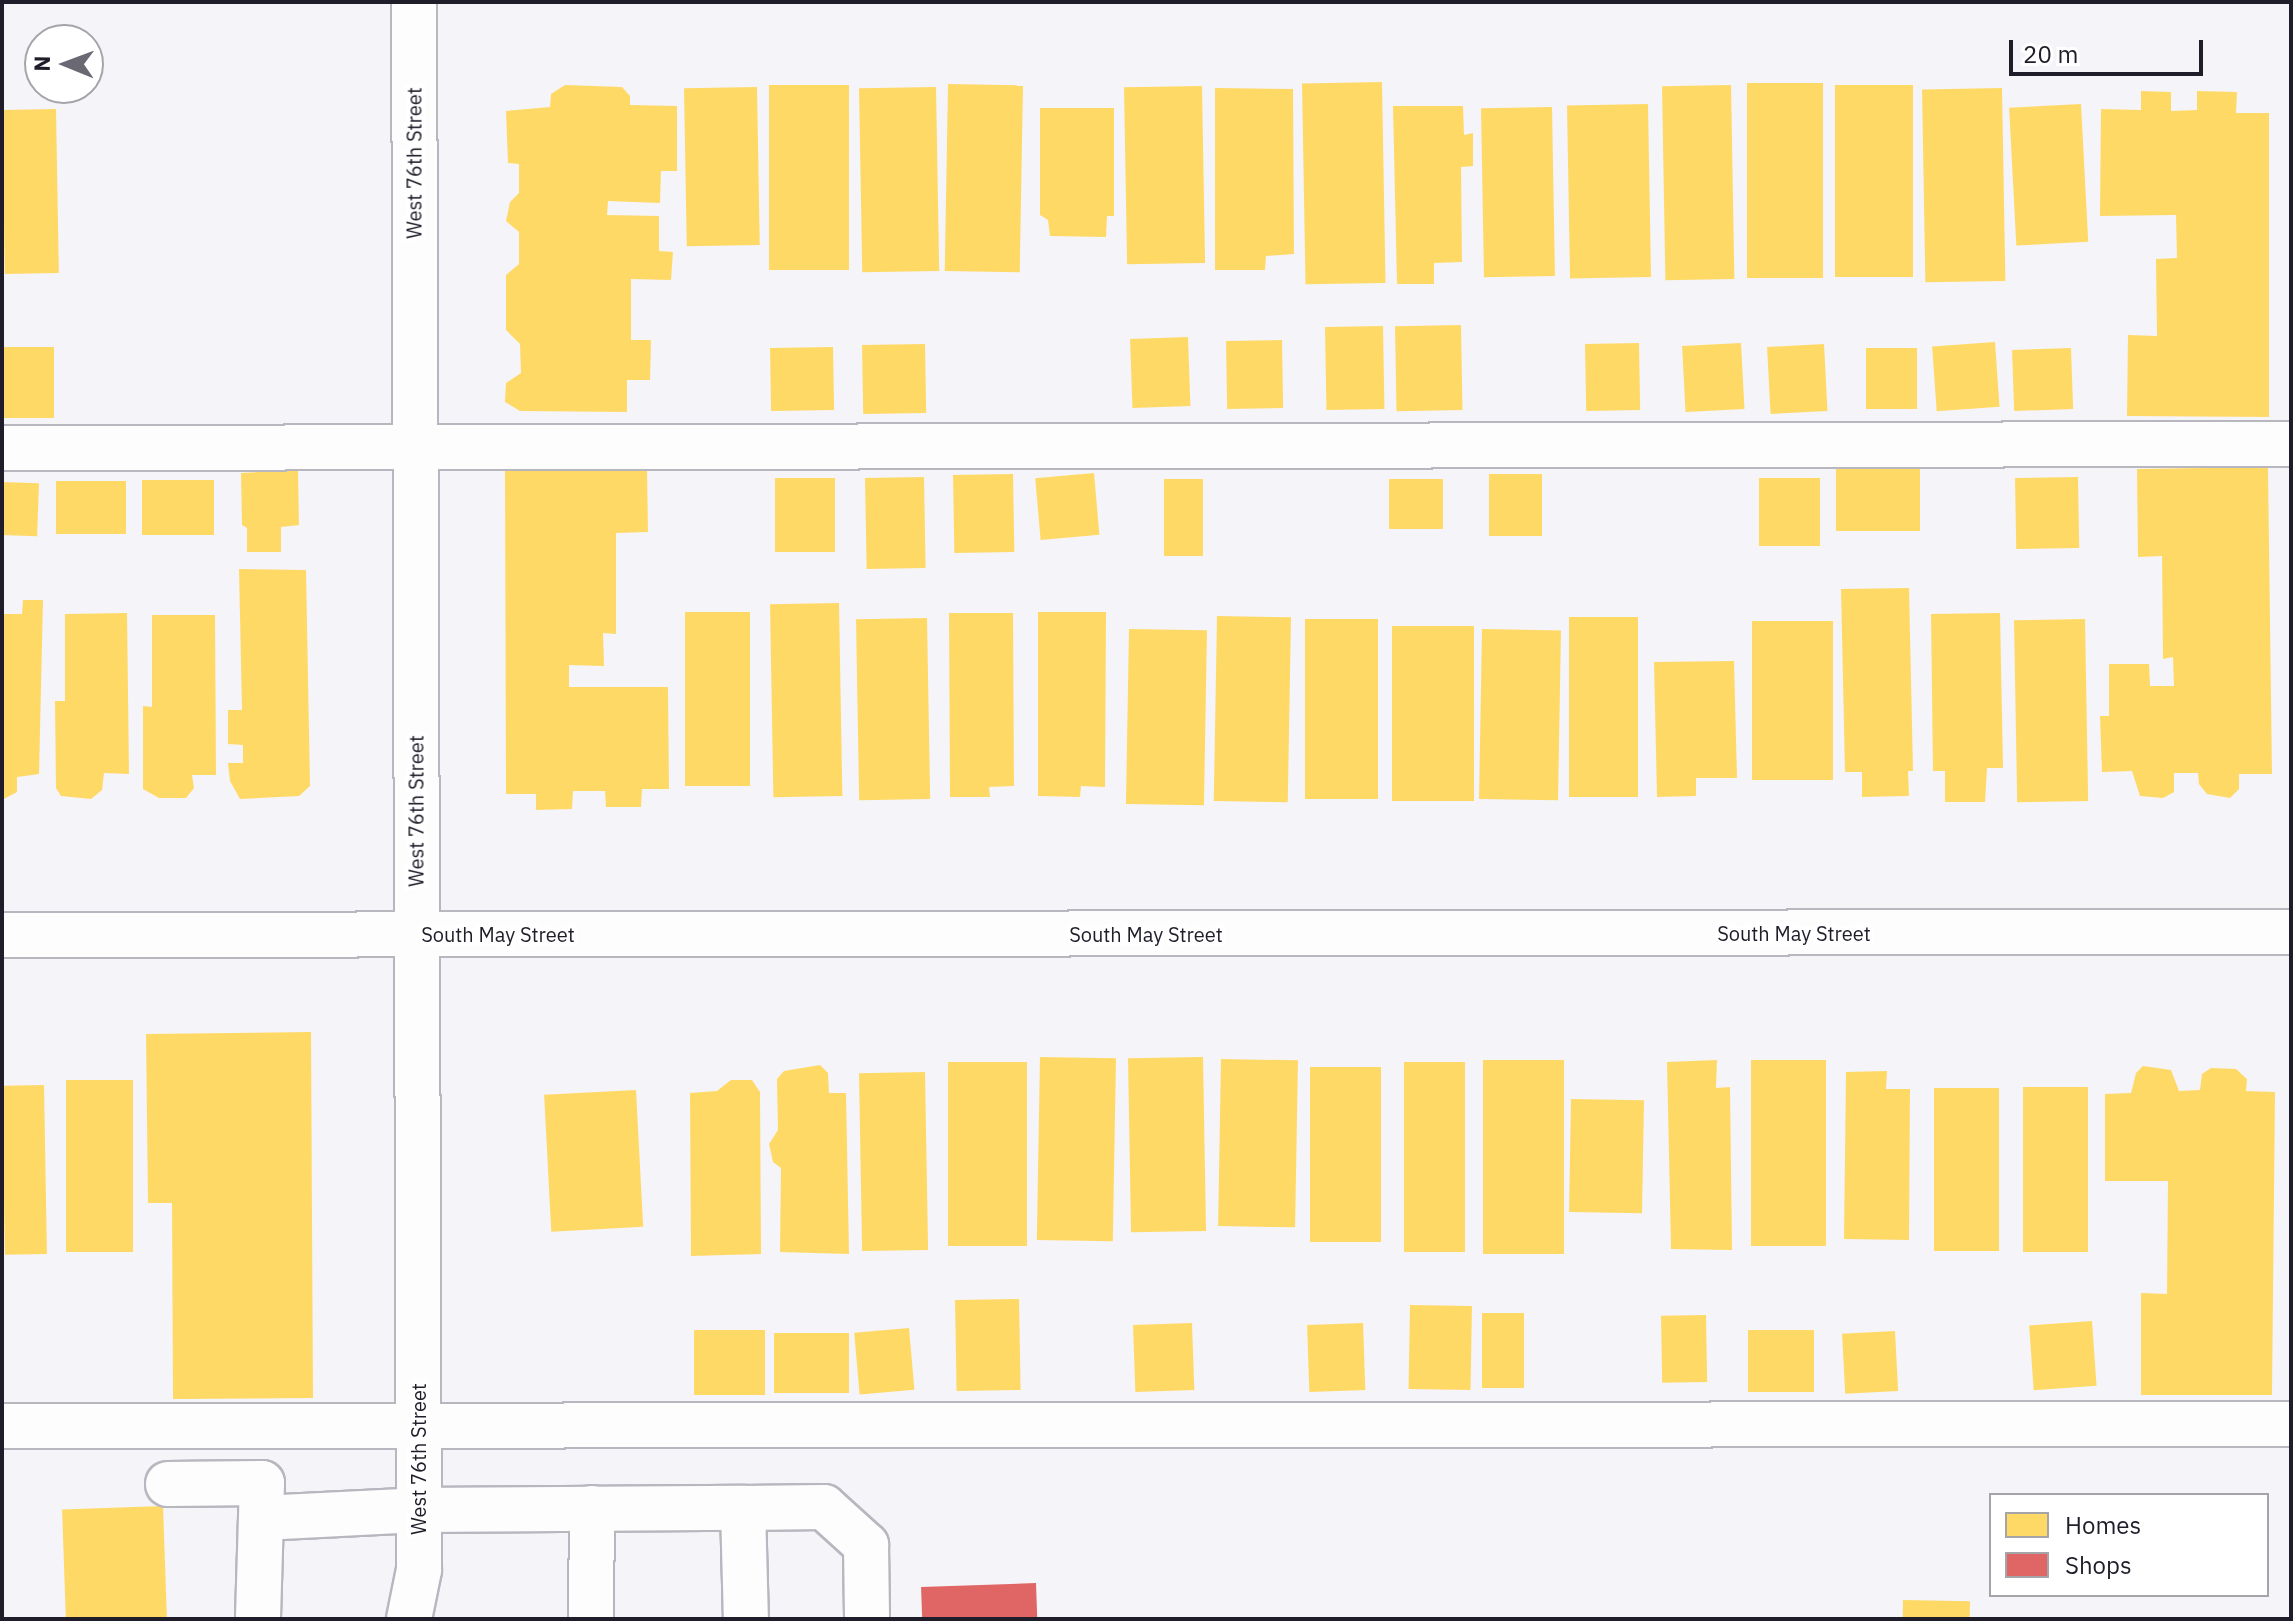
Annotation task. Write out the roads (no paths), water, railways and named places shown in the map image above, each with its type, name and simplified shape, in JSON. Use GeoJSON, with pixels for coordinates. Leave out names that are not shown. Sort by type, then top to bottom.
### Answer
{"type":"FeatureCollection","features":[{"type":"Feature","properties":{"kind":"street","name":"West 76th Street"},"geometry":{"type":"LineString","coordinates":[[409,1619],[419,1570],[414,2]]}},
{"type":"Feature","properties":{"kind":"street"},"geometry":{"type":"LineString","coordinates":[[2,448],[2291,444]]}},
{"type":"Feature","properties":{"kind":"street","name":"South May Street"},"geometry":{"type":"LineString","coordinates":[[2,935],[2291,932]]}},
{"type":"Feature","properties":{"kind":"street"},"geometry":{"type":"LineString","coordinates":[[2,1426],[2291,1424]]}},
{"type":"Feature","properties":{"kind":"street"},"geometry":{"type":"LineString","coordinates":[[168,1484],[262,1483],[258,1619]]}},
{"type":"Feature","properties":{"kind":"street"},"geometry":{"type":"LineString","coordinates":[[262,1518],[418,1510],[824,1507],[866,1545],[867,1619]]}},
{"type":"Feature","properties":{"kind":"street"},"geometry":{"type":"LineString","coordinates":[[591,1619],[592,1508]]}},
{"type":"Feature","properties":{"kind":"street"},"geometry":{"type":"LineString","coordinates":[[743,1508],[746,1619]]}}]}
